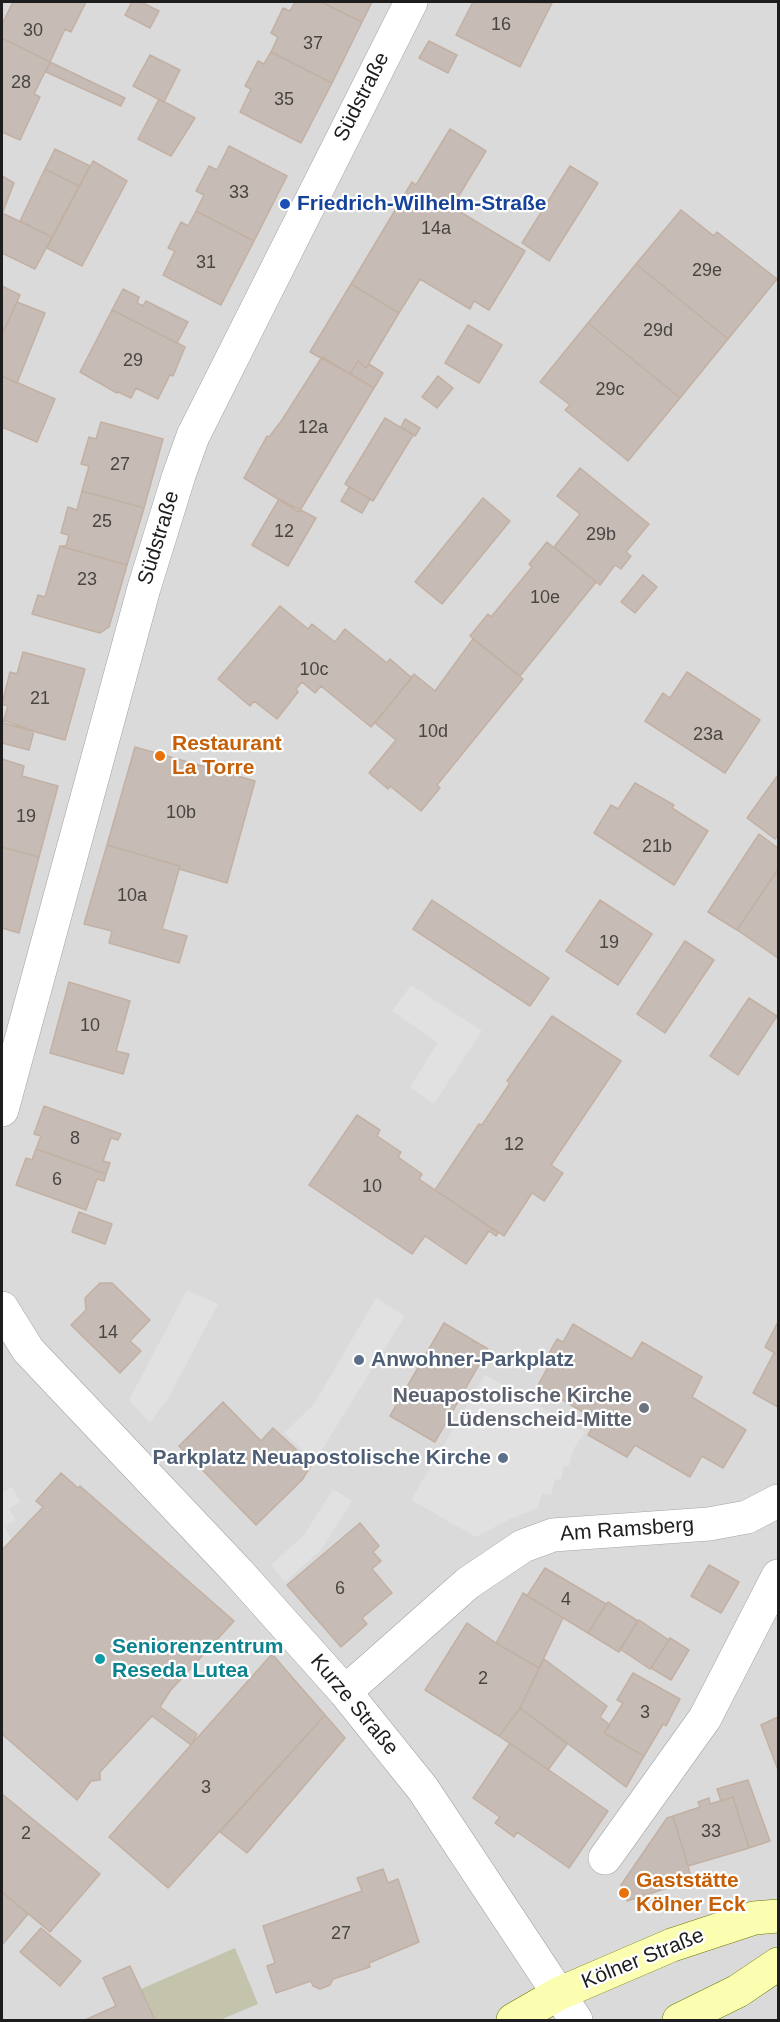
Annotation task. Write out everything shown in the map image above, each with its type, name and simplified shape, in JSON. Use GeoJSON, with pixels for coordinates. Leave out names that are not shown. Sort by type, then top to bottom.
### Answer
{"type":"FeatureCollection","features":[{"type":"Feature","properties":{"kind":"main road","name":"Kölner Straße"},"geometry":{"type":"LineString","coordinates":[[513,2020],[558,1994],[693,1937],[754,1918],[778,1916]]}},
{"type":"Feature","properties":{"kind":"main road"},"geometry":{"type":"LineString","coordinates":[[679,2020],[738,1991],[778,1964]]}},
{"type":"Feature","properties":{"kind":"street","name":"Südstraße"},"geometry":{"type":"LineString","coordinates":[[2,1110],[144,588],[193,436],[411,2]]}},
{"type":"Feature","properties":{"kind":"street","name":"Kurze Straße"},"geometry":{"type":"LineString","coordinates":[[2,1308],[28,1350],[238,1572],[345,1692],[423,1789],[576,2020]]}},
{"type":"Feature","properties":{"kind":"street","name":"Am Ramsberg"},"geometry":{"type":"LineString","coordinates":[[345,1692],[468,1583],[523,1546],[562,1533],[709,1524],[747,1517],[778,1501]]}},
{"type":"Feature","properties":{"kind":"street"},"geometry":{"type":"LineString","coordinates":[[605,1858],[705,1718],[778,1576]]}},
{"type":"Feature","properties":{"kind":"shaded area"},"geometry":{"type":"Polygon","coordinates":[[[2,2],[778,2],[778,2020],[2,2020],[2,2]]]}},
{"type":"Feature","properties":{"kind":"shaded area"},"geometry":{"type":"Polygon","coordinates":[[[411,985],[482,1031],[434,1104],[410,1087],[438,1043],[392,1011],[411,985]]]}},
{"type":"Feature","properties":{"kind":"shaded area"},"geometry":{"type":"Polygon","coordinates":[[[187,1290],[218,1304],[170,1395],[150,1423],[129,1400],[187,1290]]]}},
{"type":"Feature","properties":{"kind":"shaded area","name":"Anwohner-Parkplatz"},"geometry":{"type":"Polygon","coordinates":[[[376,1298],[405,1316],[315,1461],[284,1433],[314,1404],[376,1298]]]}},
{"type":"Feature","properties":{"kind":"shaded area","name":"Parkplatz Neuapostolische Kirche"},"geometry":{"type":"Polygon","coordinates":[[[485,1375],[585,1432],[573,1450],[569,1466],[564,1466],[561,1480],[555,1479],[551,1495],[542,1493],[538,1508],[510,1519],[476,1537],[411,1500],[485,1375]]]}},
{"type":"Feature","properties":{"kind":"shaded area"},"geometry":{"type":"Polygon","coordinates":[[[12,1487],[20,1502],[9,1509],[16,1520],[4,1526],[11,1539],[2,1550],[2,1493],[12,1487]]]}},
{"type":"Feature","properties":{"kind":"shaded area"},"geometry":{"type":"Polygon","coordinates":[[[333,1489],[352,1501],[321,1550],[285,1582],[271,1565],[304,1535],[333,1489]]]}},
{"type":"Feature","properties":{"kind":"shaded area"},"geometry":{"type":"Polygon","coordinates":[[[235,1948],[258,2004],[220,2020],[155,2020],[141,1989],[235,1948]]]}},
{"type":"Feature","properties":{"kind":"building"},"geometry":{"type":"Polygon","coordinates":[[[13,2],[86,2],[71,32],[65,29],[50,62],[2,38],[2,24],[13,2]]]}},
{"type":"Feature","properties":{"kind":"building"},"geometry":{"type":"Polygon","coordinates":[[[132,2],[141,2],[159,11],[150,28],[125,15],[132,2]]]}},
{"type":"Feature","properties":{"kind":"building"},"geometry":{"type":"Polygon","coordinates":[[[295,2],[321,2],[362,22],[332,83],[271,52],[278,37],[271,33],[283,8],[290,11],[295,2]]]}},
{"type":"Feature","properties":{"kind":"building"},"geometry":{"type":"Polygon","coordinates":[[[321,2],[372,2],[362,22],[321,2]]]}},
{"type":"Feature","properties":{"kind":"building"},"geometry":{"type":"Polygon","coordinates":[[[473,2],[552,3],[520,67],[456,35],[473,2]]]}},
{"type":"Feature","properties":{"kind":"building"},"geometry":{"type":"Polygon","coordinates":[[[2,38],[50,62],[34,94],[40,97],[20,140],[2,132],[2,38]]]}},
{"type":"Feature","properties":{"kind":"building"},"geometry":{"type":"Polygon","coordinates":[[[429,41],[457,55],[448,73],[419,58],[429,41]]]}},
{"type":"Feature","properties":{"kind":"building"},"geometry":{"type":"Polygon","coordinates":[[[271,52],[332,83],[301,143],[240,112],[251,89],[245,86],[258,61],[264,64],[271,52]]]}},
{"type":"Feature","properties":{"kind":"building"},"geometry":{"type":"Polygon","coordinates":[[[150,55],[180,70],[164,102],[133,86],[150,55]]]}},
{"type":"Feature","properties":{"kind":"building"},"geometry":{"type":"Polygon","coordinates":[[[50,62],[125,98],[121,106],[46,72],[50,62]]]}},
{"type":"Feature","properties":{"kind":"building"},"geometry":{"type":"Polygon","coordinates":[[[159,99],[195,118],[171,156],[138,139],[159,99]]]}},
{"type":"Feature","properties":{"kind":"building"},"geometry":{"type":"Polygon","coordinates":[[[450,129],[486,151],[452,207],[525,251],[489,310],[474,301],[470,309],[420,279],[399,313],[351,284],[412,182],[416,185],[450,129]]]}},
{"type":"Feature","properties":{"kind":"building"},"geometry":{"type":"Polygon","coordinates":[[[229,146],[287,176],[254,241],[196,211],[204,195],[196,191],[209,166],[217,170],[229,146]]]}},
{"type":"Feature","properties":{"kind":"building"},"geometry":{"type":"Polygon","coordinates":[[[55,149],[90,166],[79,186],[45,169],[55,149]]]}},
{"type":"Feature","properties":{"kind":"building"},"geometry":{"type":"Polygon","coordinates":[[[93,161],[127,181],[82,266],[47,248],[93,161]]]}},
{"type":"Feature","properties":{"kind":"building"},"geometry":{"type":"Polygon","coordinates":[[[570,166],[598,183],[549,261],[522,243],[570,166]]]}},
{"type":"Feature","properties":{"kind":"building"},"geometry":{"type":"Polygon","coordinates":[[[45,169],[79,186],[52,237],[20,221],[45,169]]]}},
{"type":"Feature","properties":{"kind":"building"},"geometry":{"type":"Polygon","coordinates":[[[2,176],[14,183],[2,214],[2,176]]]}},
{"type":"Feature","properties":{"kind":"building"},"geometry":{"type":"Polygon","coordinates":[[[681,210],[714,236],[717,232],[777,279],[728,339],[636,264],[681,210]]]}},
{"type":"Feature","properties":{"kind":"building"},"geometry":{"type":"Polygon","coordinates":[[[196,211],[254,241],[221,305],[163,275],[175,251],[168,248],[181,222],[188,226],[196,211]]]}},
{"type":"Feature","properties":{"kind":"building"},"geometry":{"type":"Polygon","coordinates":[[[2,213],[52,237],[35,269],[2,253],[2,213]]]}},
{"type":"Feature","properties":{"kind":"building"},"geometry":{"type":"Polygon","coordinates":[[[636,264],[728,339],[680,398],[588,323],[636,264]]]}},
{"type":"Feature","properties":{"kind":"building"},"geometry":{"type":"Polygon","coordinates":[[[351,284],[399,313],[366,368],[358,361],[350,374],[310,352],[351,284]]]}},
{"type":"Feature","properties":{"kind":"building"},"geometry":{"type":"Polygon","coordinates":[[[2,286],[20,295],[2,335],[2,286]]]}},
{"type":"Feature","properties":{"kind":"building"},"geometry":{"type":"Polygon","coordinates":[[[123,289],[139,297],[137,303],[143,306],[146,301],[188,322],[177,343],[112,310],[123,289]]]}},
{"type":"Feature","properties":{"kind":"building"},"geometry":{"type":"Polygon","coordinates":[[[17,302],[45,313],[17,383],[2,376],[2,335],[17,302]]]}},
{"type":"Feature","properties":{"kind":"building"},"geometry":{"type":"Polygon","coordinates":[[[112,310],[185,347],[173,376],[170,375],[158,399],[136,388],[131,398],[117,393],[80,372],[112,310]]]}},
{"type":"Feature","properties":{"kind":"building"},"geometry":{"type":"Polygon","coordinates":[[[588,323],[680,398],[628,461],[565,410],[570,405],[540,382],[588,323]]]}},
{"type":"Feature","properties":{"kind":"building"},"geometry":{"type":"Polygon","coordinates":[[[468,325],[502,345],[479,383],[445,363],[468,325]]]}},
{"type":"Feature","properties":{"kind":"building"},"geometry":{"type":"Polygon","coordinates":[[[322,357],[374,388],[299,512],[244,478],[267,436],[269,437],[282,420],[322,357]]]}},
{"type":"Feature","properties":{"kind":"building"},"geometry":{"type":"Polygon","coordinates":[[[358,361],[366,368],[369,364],[383,373],[374,388],[350,374],[358,361]]]}},
{"type":"Feature","properties":{"kind":"building"},"geometry":{"type":"Polygon","coordinates":[[[2,376],[55,399],[37,442],[2,427],[2,376]]]}},
{"type":"Feature","properties":{"kind":"building"},"geometry":{"type":"Polygon","coordinates":[[[438,376],[453,388],[437,408],[422,397],[438,376]]]}},
{"type":"Feature","properties":{"kind":"building"},"geometry":{"type":"Polygon","coordinates":[[[385,418],[413,435],[373,501],[345,484],[385,418]]]}},
{"type":"Feature","properties":{"kind":"building"},"geometry":{"type":"Polygon","coordinates":[[[405,419],[420,428],[415,436],[401,427],[405,419]]]}},
{"type":"Feature","properties":{"kind":"building"},"geometry":{"type":"Polygon","coordinates":[[[101,422],[163,439],[144,508],[82,491],[89,466],[81,464],[89,437],[96,439],[101,422]]]}},
{"type":"Feature","properties":{"kind":"building"},"geometry":{"type":"Polygon","coordinates":[[[580,468],[649,524],[626,552],[631,556],[621,569],[615,565],[600,585],[554,547],[580,514],[557,496],[580,468]]]}},
{"type":"Feature","properties":{"kind":"building"},"geometry":{"type":"Polygon","coordinates":[[[349,487],[370,499],[362,513],[341,501],[349,487]]]}},
{"type":"Feature","properties":{"kind":"building"},"geometry":{"type":"Polygon","coordinates":[[[82,491],[144,508],[127,565],[60,546],[66,546],[69,535],[61,533],[68,507],[77,510],[82,491]]]}},
{"type":"Feature","properties":{"kind":"building"},"geometry":{"type":"Polygon","coordinates":[[[483,498],[510,521],[442,604],[415,582],[483,498]]]}},
{"type":"Feature","properties":{"kind":"building"},"geometry":{"type":"Polygon","coordinates":[[[279,499],[316,518],[288,566],[252,545],[279,499]]]}},
{"type":"Feature","properties":{"kind":"building"},"geometry":{"type":"Polygon","coordinates":[[[547,542],[596,582],[520,676],[470,636],[488,614],[491,617],[532,567],[529,564],[547,542]]]}},
{"type":"Feature","properties":{"kind":"building"},"geometry":{"type":"Polygon","coordinates":[[[60,546],[127,565],[109,627],[100,633],[32,614],[38,595],[45,597],[60,546]]]}},
{"type":"Feature","properties":{"kind":"building"},"geometry":{"type":"Polygon","coordinates":[[[643,575],[657,587],[635,613],[621,602],[643,575]]]}},
{"type":"Feature","properties":{"kind":"building"},"geometry":{"type":"Polygon","coordinates":[[[280,606],[308,629],[312,624],[335,642],[345,629],[387,663],[390,659],[412,678],[371,727],[321,686],[315,693],[302,682],[296,689],[298,692],[277,719],[254,701],[250,706],[218,679],[280,606]]]}},
{"type":"Feature","properties":{"kind":"building"},"geometry":{"type":"Polygon","coordinates":[[[473,639],[523,679],[437,785],[440,788],[421,811],[390,786],[388,789],[369,773],[396,740],[375,723],[414,674],[435,691],[473,639]]]}},
{"type":"Feature","properties":{"kind":"building"},"geometry":{"type":"Polygon","coordinates":[[[23,652],[85,669],[65,740],[3,723],[8,706],[2,704],[10,672],[17,674],[23,652]]]}},
{"type":"Feature","properties":{"kind":"building"},"geometry":{"type":"Polygon","coordinates":[[[687,672],[760,720],[725,773],[645,721],[663,693],[670,698],[687,672]]]}},
{"type":"Feature","properties":{"kind":"building"},"geometry":{"type":"Polygon","coordinates":[[[2,720],[34,731],[29,750],[2,743],[2,720]]]}},
{"type":"Feature","properties":{"kind":"building"},"geometry":{"type":"Polygon","coordinates":[[[135,747],[255,781],[227,883],[179,869],[180,866],[107,845],[135,747]]]}},
{"type":"Feature","properties":{"kind":"building"},"geometry":{"type":"Polygon","coordinates":[[[2,759],[24,766],[22,776],[58,786],[39,857],[2,847],[2,759]]]}},
{"type":"Feature","properties":{"kind":"building"},"geometry":{"type":"Polygon","coordinates":[[[778,775],[778,834],[775,839],[747,818],[778,775]]]}},
{"type":"Feature","properties":{"kind":"building"},"geometry":{"type":"Polygon","coordinates":[[[635,783],[674,805],[672,808],[708,831],[674,885],[594,833],[611,805],[618,809],[635,783]]]}},
{"type":"Feature","properties":{"kind":"building"},"geometry":{"type":"Polygon","coordinates":[[[759,834],[778,848],[778,869],[737,930],[708,912],[759,834]]]}},
{"type":"Feature","properties":{"kind":"building"},"geometry":{"type":"Polygon","coordinates":[[[107,845],[180,866],[162,929],[187,936],[179,963],[109,943],[112,931],[84,924],[107,845]]]}},
{"type":"Feature","properties":{"kind":"building"},"geometry":{"type":"Polygon","coordinates":[[[2,847],[39,857],[19,933],[2,928],[2,847]]]}},
{"type":"Feature","properties":{"kind":"building"},"geometry":{"type":"Polygon","coordinates":[[[778,870],[778,958],[737,930],[778,870]]]}},
{"type":"Feature","properties":{"kind":"building"},"geometry":{"type":"Polygon","coordinates":[[[432,900],[549,978],[530,1006],[413,929],[432,900]]]}},
{"type":"Feature","properties":{"kind":"building"},"geometry":{"type":"Polygon","coordinates":[[[600,900],[652,934],[618,985],[566,951],[600,900]]]}},
{"type":"Feature","properties":{"kind":"building"},"geometry":{"type":"Polygon","coordinates":[[[685,941],[714,960],[665,1033],[637,1014],[685,941]]]}},
{"type":"Feature","properties":{"kind":"building"},"geometry":{"type":"Polygon","coordinates":[[[69,982],[130,1001],[116,1051],[129,1054],[123,1074],[50,1053],[69,982]]]}},
{"type":"Feature","properties":{"kind":"building"},"geometry":{"type":"Polygon","coordinates":[[[749,998],[777,1016],[738,1075],[710,1056],[749,998]]]}},
{"type":"Feature","properties":{"kind":"building"},"geometry":{"type":"Polygon","coordinates":[[[552,1016],[621,1061],[551,1165],[563,1173],[544,1201],[532,1193],[504,1236],[435,1190],[479,1124],[482,1125],[510,1083],[507,1081],[552,1016]]]}},
{"type":"Feature","properties":{"kind":"building"},"geometry":{"type":"Polygon","coordinates":[[[44,1106],[121,1134],[118,1140],[111,1138],[103,1161],[110,1163],[106,1174],[36,1149],[41,1136],[34,1134],[44,1106]]]}},
{"type":"Feature","properties":{"kind":"building"},"geometry":{"type":"Polygon","coordinates":[[[357,1115],[380,1130],[377,1136],[401,1152],[398,1157],[422,1174],[419,1179],[498,1233],[496,1236],[489,1231],[466,1264],[425,1236],[412,1254],[309,1185],[357,1115]]]}},
{"type":"Feature","properties":{"kind":"building"},"geometry":{"type":"Polygon","coordinates":[[[36,1149],[106,1174],[104,1181],[97,1179],[86,1210],[16,1185],[26,1158],[32,1160],[36,1149]]]}},
{"type":"Feature","properties":{"kind":"building"},"geometry":{"type":"Polygon","coordinates":[[[79,1212],[112,1224],[105,1244],[72,1232],[79,1212]]]}},
{"type":"Feature","properties":{"kind":"building"},"geometry":{"type":"Polygon","coordinates":[[[100,1283],[112,1283],[150,1320],[130,1341],[141,1351],[120,1373],[71,1325],[86,1310],[85,1298],[100,1283]]]}},
{"type":"Feature","properties":{"kind":"building"},"geometry":{"type":"Polygon","coordinates":[[[778,1322],[778,1355],[765,1347],[778,1322]]]}},
{"type":"Feature","properties":{"kind":"building"},"geometry":{"type":"Polygon","coordinates":[[[444,1323],[488,1349],[435,1442],[390,1416],[444,1323]]]}},
{"type":"Feature","properties":{"kind":"building","name":"Neuapostolische Kirche Lüdenscheid-Mitte"},"geometry":{"type":"Polygon","coordinates":[[[573,1324],[632,1359],[642,1342],[702,1377],[692,1397],[746,1430],[723,1468],[702,1456],[690,1477],[635,1445],[627,1457],[588,1435],[596,1420],[538,1385],[548,1367],[543,1364],[557,1339],[563,1342],[573,1324]]]}},
{"type":"Feature","properties":{"kind":"building"},"geometry":{"type":"Polygon","coordinates":[[[774,1353],[778,1355],[778,1407],[753,1393],[774,1353]]]}},
{"type":"Feature","properties":{"kind":"building"},"geometry":{"type":"Polygon","coordinates":[[[223,1402],[261,1441],[273,1428],[312,1464],[302,1480],[256,1525],[179,1446],[223,1402]]]}},
{"type":"Feature","properties":{"kind":"building","name":"Seniorenzentrum Reseda Lutea"},"geometry":{"type":"Polygon","coordinates":[[[61,1473],[78,1488],[80,1486],[234,1621],[170,1691],[160,1707],[197,1734],[191,1745],[152,1716],[100,1772],[100,1780],[91,1781],[77,1800],[2,1734],[2,1550],[43,1507],[36,1501],[61,1473]]]}},
{"type":"Feature","properties":{"kind":"building"},"geometry":{"type":"Polygon","coordinates":[[[360,1523],[379,1546],[373,1552],[381,1561],[372,1569],[392,1593],[362,1618],[367,1624],[341,1647],[287,1585],[360,1523]]]}},
{"type":"Feature","properties":{"kind":"building"},"geometry":{"type":"Polygon","coordinates":[[[709,1565],[739,1582],[721,1613],[691,1596],[709,1565]]]}},
{"type":"Feature","properties":{"kind":"building"},"geometry":{"type":"Polygon","coordinates":[[[545,1568],[606,1604],[588,1633],[527,1596],[545,1568]]]}},
{"type":"Feature","properties":{"kind":"building"},"geometry":{"type":"Polygon","coordinates":[[[523,1593],[563,1618],[539,1668],[496,1643],[523,1593]]]}},
{"type":"Feature","properties":{"kind":"building"},"geometry":{"type":"Polygon","coordinates":[[[608,1602],[638,1621],[619,1652],[588,1633],[608,1602]]]}},
{"type":"Feature","properties":{"kind":"building"},"geometry":{"type":"Polygon","coordinates":[[[639,1620],[669,1640],[650,1669],[620,1649],[639,1620]]]}},
{"type":"Feature","properties":{"kind":"building"},"geometry":{"type":"Polygon","coordinates":[[[467,1623],[539,1668],[520,1708],[499,1736],[425,1690],[467,1623]]]}},
{"type":"Feature","properties":{"kind":"building"},"geometry":{"type":"Polygon","coordinates":[[[670,1638],[689,1650],[671,1680],[651,1668],[670,1638]]]}},
{"type":"Feature","properties":{"kind":"building"},"geometry":{"type":"Polygon","coordinates":[[[272,1654],[325,1715],[168,1888],[109,1837],[272,1654]]]}},
{"type":"Feature","properties":{"kind":"building"},"geometry":{"type":"Polygon","coordinates":[[[544,1659],[607,1706],[600,1717],[610,1725],[604,1733],[644,1756],[626,1787],[520,1708],[544,1659]]]}},
{"type":"Feature","properties":{"kind":"building"},"geometry":{"type":"Polygon","coordinates":[[[633,1673],[680,1699],[666,1726],[663,1724],[644,1756],[604,1733],[623,1703],[617,1700],[633,1673]]]}},
{"type":"Feature","properties":{"kind":"building"},"geometry":{"type":"Polygon","coordinates":[[[520,1708],[567,1744],[548,1770],[499,1736],[520,1708]]]}},
{"type":"Feature","properties":{"kind":"building"},"geometry":{"type":"Polygon","coordinates":[[[325,1715],[345,1738],[247,1853],[220,1832],[325,1715]]]}},
{"type":"Feature","properties":{"kind":"building"},"geometry":{"type":"Polygon","coordinates":[[[778,1717],[778,1770],[761,1725],[778,1717]]]}},
{"type":"Feature","properties":{"kind":"building"},"geometry":{"type":"Polygon","coordinates":[[[510,1743],[608,1811],[569,1868],[517,1832],[514,1837],[495,1823],[500,1817],[473,1798],[510,1743]]]}},
{"type":"Feature","properties":{"kind":"building"},"geometry":{"type":"Polygon","coordinates":[[[748,1780],[770,1841],[749,1848],[733,1797],[721,1801],[717,1789],[748,1780]]]}},
{"type":"Feature","properties":{"kind":"building"},"geometry":{"type":"Polygon","coordinates":[[[2,1794],[100,1874],[50,1932],[2,1892],[2,1794]]]}},
{"type":"Feature","properties":{"kind":"building"},"geometry":{"type":"Polygon","coordinates":[[[733,1797],[749,1848],[688,1866],[673,1816],[700,1807],[698,1802],[709,1798],[710,1804],[733,1797]]]}},
{"type":"Feature","properties":{"kind":"building"},"geometry":{"type":"Polygon","coordinates":[[[673,1816],[692,1880],[627,1901],[621,1885],[667,1818],[673,1816]]]}},
{"type":"Feature","properties":{"kind":"building"},"geometry":{"type":"Polygon","coordinates":[[[383,1869],[388,1883],[398,1879],[419,1942],[369,1963],[370,1967],[333,1979],[330,1985],[320,1989],[313,1986],[311,1981],[276,1993],[267,1966],[275,1963],[263,1926],[362,1891],[357,1878],[383,1869]]]}},
{"type":"Feature","properties":{"kind":"building"},"geometry":{"type":"Polygon","coordinates":[[[2,1892],[28,1914],[2,1945],[2,1892]]]}},
{"type":"Feature","properties":{"kind":"building"},"geometry":{"type":"Polygon","coordinates":[[[41,1928],[81,1961],[60,1986],[20,1952],[41,1928]]]}},
{"type":"Feature","properties":{"kind":"building"},"geometry":{"type":"Polygon","coordinates":[[[130,1966],[155,2020],[85,2020],[116,2006],[103,1978],[130,1966]]]}},
{"type":"Feature","properties":{"kind":"place","name":"Friedrich-Wilhelm-Straße"},"geometry":{"type":"Point","coordinates":[285,204]}},
{"type":"Feature","properties":{"kind":"place","name":"Restaurant La Torre"},"geometry":{"type":"Point","coordinates":[160,756]}},
{"type":"Feature","properties":{"kind":"place","name":"Anwohner-Parkplatz"},"geometry":{"type":"Point","coordinates":[359,1360]}},
{"type":"Feature","properties":{"kind":"place","name":"Neuapostolische Kirche Lüdenscheid-Mitte"},"geometry":{"type":"Point","coordinates":[644,1408]}},
{"type":"Feature","properties":{"kind":"place","name":"Parkplatz Neuapostolische Kirche"},"geometry":{"type":"Point","coordinates":[503,1458]}},
{"type":"Feature","properties":{"kind":"place","name":"Seniorenzentrum Reseda Lutea"},"geometry":{"type":"Point","coordinates":[100,1659]}},
{"type":"Feature","properties":{"kind":"place","name":"Gaststätte Kölner Eck"},"geometry":{"type":"Point","coordinates":[624,1893]}}]}
